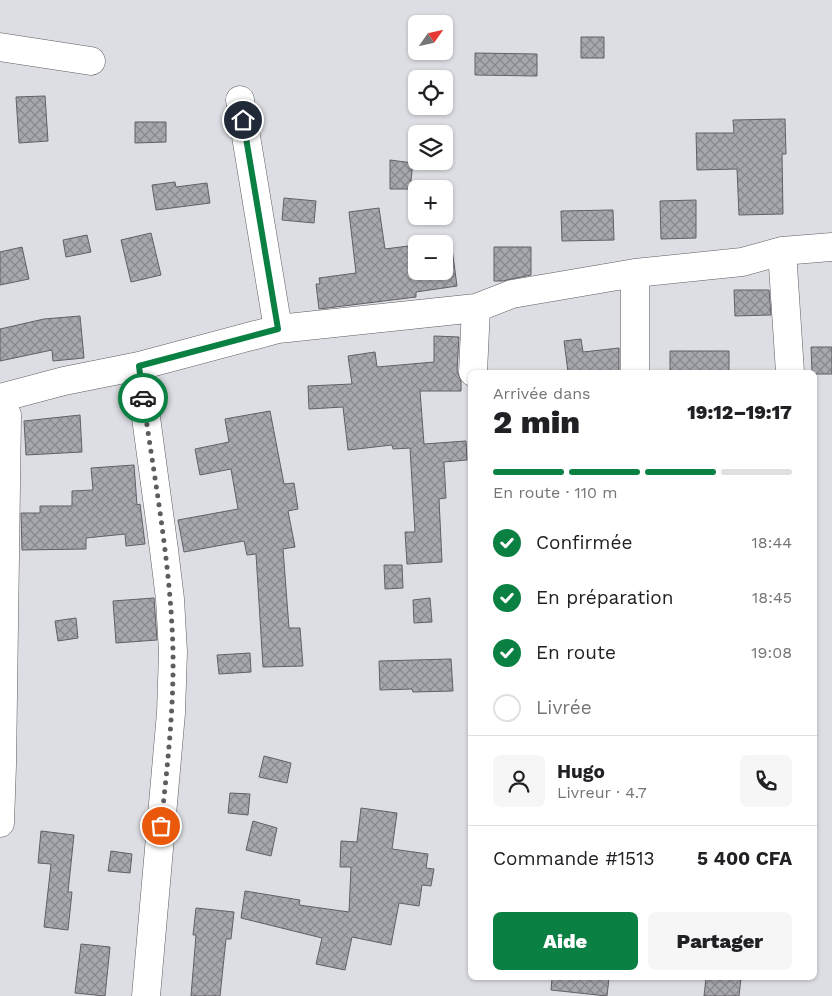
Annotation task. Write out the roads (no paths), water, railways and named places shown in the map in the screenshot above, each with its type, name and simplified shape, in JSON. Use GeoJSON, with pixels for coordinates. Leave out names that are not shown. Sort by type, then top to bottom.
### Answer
{"type":"FeatureCollection","features":[{"type":"Feature","properties":{"kind":"street"},"geometry":{"type":"LineString","coordinates":[[0,47],[91,61]]}},
{"type":"Feature","properties":{"kind":"street"},"geometry":{"type":"LineString","coordinates":[[240,100],[278,329]]}},
{"type":"Feature","properties":{"kind":"street"},"geometry":{"type":"LineString","coordinates":[[0,398],[64,381],[139,366],[278,329],[476,308],[512,294],[635,272],[742,262],[782,251],[832,247]]}},
{"type":"Feature","properties":{"kind":"street"},"geometry":{"type":"LineString","coordinates":[[782,251],[790,370]]}},
{"type":"Feature","properties":{"kind":"street"},"geometry":{"type":"LineString","coordinates":[[635,272],[635,370]]}},
{"type":"Feature","properties":{"kind":"street"},"geometry":{"type":"LineString","coordinates":[[473,370],[476,308]]}},
{"type":"Feature","properties":{"kind":"street"},"geometry":{"type":"LineString","coordinates":[[139,366],[165,560],[173,652],[172,714],[146,996]]}},
{"type":"Feature","properties":{"kind":"street"},"geometry":{"type":"LineString","coordinates":[[0,409],[6,414],[0,823]]}}]}
